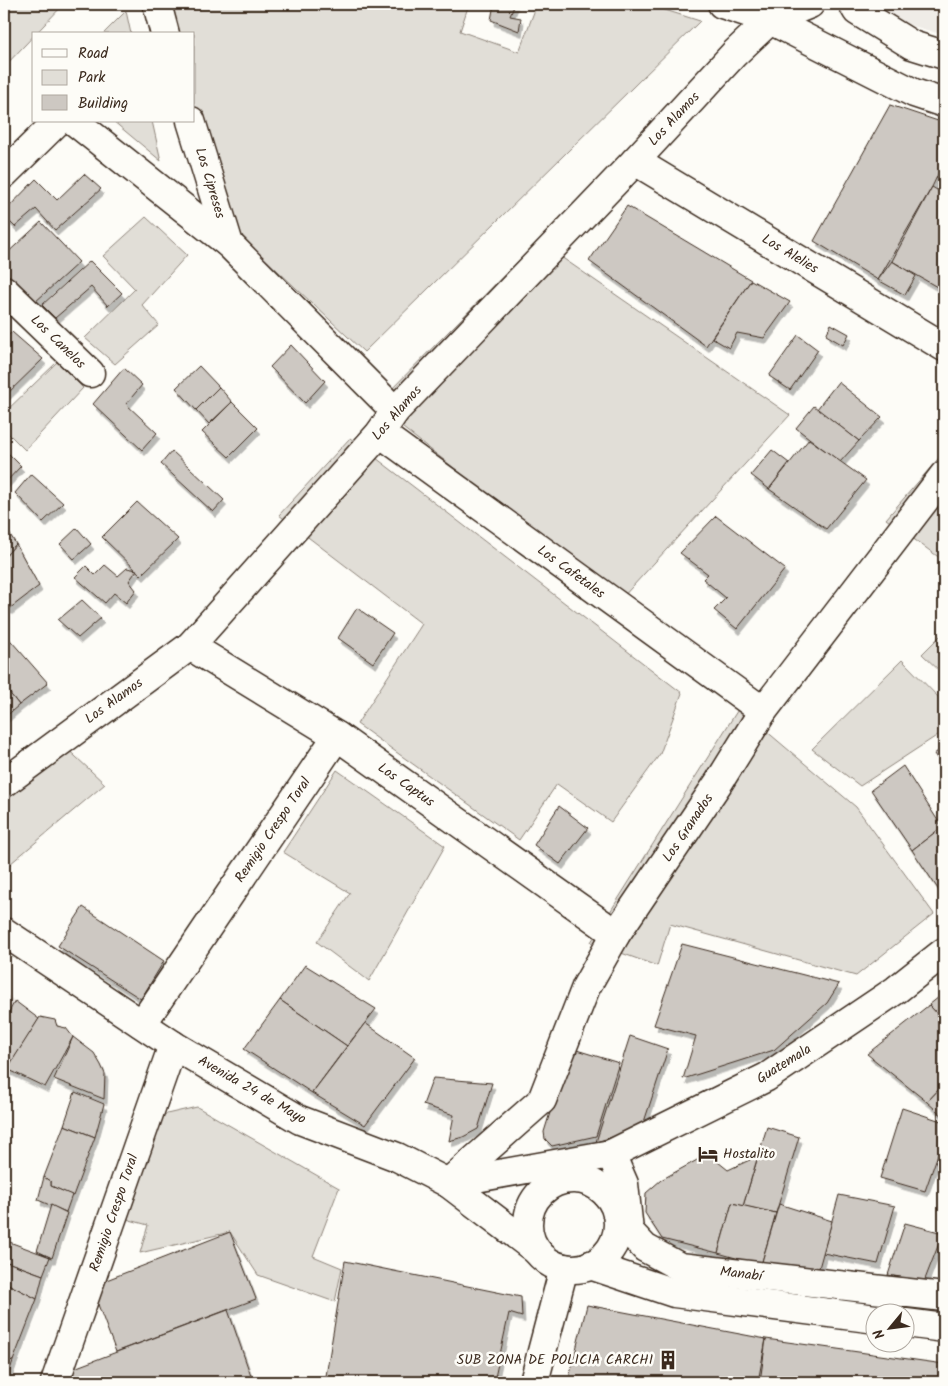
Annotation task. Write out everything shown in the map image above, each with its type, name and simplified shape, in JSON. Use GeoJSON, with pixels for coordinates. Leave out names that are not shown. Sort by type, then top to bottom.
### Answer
{"type":"FeatureCollection","features":[{"type":"Feature","properties":{"kind":"street"},"geometry":{"type":"LineString","coordinates":[[722,4],[772,12],[914,94],[944,103]]}},
{"type":"Feature","properties":{"kind":"street","name":"Los Alamos"},"geometry":{"type":"LineString","coordinates":[[4,783],[190,646],[380,433],[395,412],[635,161],[772,12],[810,4]]}},
{"type":"Feature","properties":{"kind":"street"},"geometry":{"type":"LineString","coordinates":[[854,4],[857,11],[912,45],[944,56]]}},
{"type":"Feature","properties":{"kind":"street"},"geometry":{"type":"LineString","coordinates":[[4,174],[57,122]]}},
{"type":"Feature","properties":{"kind":"street"},"geometry":{"type":"LineString","coordinates":[[75,122],[229,244],[395,412]]}},
{"type":"Feature","properties":{"kind":"street","name":"Los Cipreses"},"geometry":{"type":"LineString","coordinates":[[191,122],[229,244]]}},
{"type":"Feature","properties":{"kind":"street","name":"Los Alelies"},"geometry":{"type":"LineString","coordinates":[[635,161],[944,347]]}},
{"type":"Feature","properties":{"kind":"street","name":"Los Canelos"},"geometry":{"type":"LineString","coordinates":[[4,290],[90,373]]}},
{"type":"Feature","properties":{"kind":"street","name":"Los Cafetales"},"geometry":{"type":"LineString","coordinates":[[380,433],[763,712]]}},
{"type":"Feature","properties":{"kind":"street","name":"Los Granados"},"geometry":{"type":"LineString","coordinates":[[448,1183],[542,1100],[586,987],[616,934],[719,782],[763,712],[944,475]]}},
{"type":"Feature","properties":{"kind":"street","name":"Los Captus"},"geometry":{"type":"LineString","coordinates":[[190,646],[337,736],[616,934]]}},
{"type":"Feature","properties":{"kind":"street","name":"Remigio Crespo Toral"},"geometry":{"type":"LineString","coordinates":[[142,1024],[337,736]]}},
{"type":"Feature","properties":{"kind":"street","name":"Avenida 24 de Mayo"},"geometry":{"type":"LineString","coordinates":[[4,932],[173,1044],[300,1120],[396,1157],[448,1183],[536,1250]]}},
{"type":"Feature","properties":{"kind":"street","name":"Guatemala"},"geometry":{"type":"LineString","coordinates":[[611,1154],[766,1077],[896,990],[944,952]]}},
{"type":"Feature","properties":{"kind":"street","name":"Remigio Crespo Toral"},"geometry":{"type":"LineString","coordinates":[[55,1382],[173,1044]]}},
{"type":"Feature","properties":{"kind":"street"},"geometry":{"type":"LineString","coordinates":[[448,1183],[611,1154]]}},
{"type":"Feature","properties":{"kind":"street","name":"Manabí"},"geometry":{"type":"LineString","coordinates":[[611,1154],[624,1184],[629,1231],[645,1248],[680,1267],[944,1297]]}},
{"type":"Feature","properties":{"kind":"street"},"geometry":{"type":"LineString","coordinates":[[569,1178],[586,1180],[600,1188],[612,1200],[618,1217],[618,1231],[613,1246],[603,1258],[577,1267],[548,1261],[536,1250],[530,1236],[528,1221],[531,1206],[539,1193],[553,1183],[569,1178]]}},
{"type":"Feature","properties":{"kind":"street"},"geometry":{"type":"LineString","coordinates":[[534,1382],[577,1267]]}},
{"type":"Feature","properties":{"kind":"street","name":"Manabí"},"geometry":{"type":"LineString","coordinates":[[577,1267],[674,1293],[866,1318]]}},
{"type":"Feature","properties":{"kind":"street"},"geometry":{"type":"LineString","coordinates":[[916,1324],[944,1328]]}},
{"type":"Feature","properties":{"kind":"shaded area"},"geometry":{"type":"Polygon","coordinates":[[[878,4],[944,4],[944,35],[886,18],[878,4]]]}},
{"type":"Feature","properties":{"kind":"shaded area"},"geometry":{"type":"Polygon","coordinates":[[[4,993],[15,1001],[4,1021],[4,993]]]}},
{"type":"Feature","properties":{"kind":"green space"},"geometry":{"type":"Polygon","coordinates":[[[4,4],[64,4],[37,32],[32,32],[32,38],[4,67],[4,4]]]}},
{"type":"Feature","properties":{"kind":"green space"},"geometry":{"type":"Polygon","coordinates":[[[171,4],[469,4],[460,31],[519,52],[537,4],[646,4],[700,21],[364,352],[229,225],[195,119],[195,32],[177,32],[171,4]]]}},
{"type":"Feature","properties":{"kind":"green space"},"geometry":{"type":"Polygon","coordinates":[[[126,11],[131,32],[105,32],[126,11]]]}},
{"type":"Feature","properties":{"kind":"green space"},"geometry":{"type":"Polygon","coordinates":[[[114,122],[152,122],[161,161],[114,122]]]}},
{"type":"Feature","properties":{"kind":"green space"},"geometry":{"type":"Polygon","coordinates":[[[146,217],[187,255],[142,305],[159,325],[115,364],[85,338],[135,289],[103,256],[146,217]]]}},
{"type":"Feature","properties":{"kind":"green space"},"geometry":{"type":"Polygon","coordinates":[[[538,241],[790,415],[621,599],[375,406],[538,241]]]}},
{"type":"Feature","properties":{"kind":"green space"},"geometry":{"type":"Polygon","coordinates":[[[57,362],[83,388],[25,450],[4,429],[4,413],[57,362]]]}},
{"type":"Feature","properties":{"kind":"green space"},"geometry":{"type":"Polygon","coordinates":[[[350,438],[682,693],[660,754],[611,822],[557,784],[519,840],[357,724],[422,624],[279,515],[350,438]]]}},
{"type":"Feature","properties":{"kind":"green space"},"geometry":{"type":"Polygon","coordinates":[[[944,452],[944,561],[886,519],[944,452]]]}},
{"type":"Feature","properties":{"kind":"green space"},"geometry":{"type":"Polygon","coordinates":[[[944,632],[944,675],[922,654],[944,632]]]}},
{"type":"Feature","properties":{"kind":"green space"},"geometry":{"type":"Polygon","coordinates":[[[902,660],[944,703],[944,731],[860,786],[812,749],[902,660]]]}},
{"type":"Feature","properties":{"kind":"green space"},"geometry":{"type":"Polygon","coordinates":[[[739,708],[856,807],[934,914],[856,976],[670,924],[657,966],[591,942],[739,708]]]}},
{"type":"Feature","properties":{"kind":"green space"},"geometry":{"type":"Polygon","coordinates":[[[61,743],[105,784],[4,869],[4,787],[61,743]]]}},
{"type":"Feature","properties":{"kind":"green space"},"geometry":{"type":"Polygon","coordinates":[[[337,770],[445,846],[369,981],[317,942],[350,893],[283,852],[337,770]]]}},
{"type":"Feature","properties":{"kind":"green space"},"geometry":{"type":"Polygon","coordinates":[[[197,1107],[339,1188],[313,1256],[342,1268],[335,1302],[258,1275],[230,1232],[140,1253],[148,1225],[119,1217],[158,1116],[197,1107]]]}},
{"type":"Feature","properties":{"kind":"building"},"geometry":{"type":"Polygon","coordinates":[[[494,4],[515,4],[510,16],[521,18],[519,31],[491,20],[494,4]]]}},
{"type":"Feature","properties":{"kind":"building"},"geometry":{"type":"Polygon","coordinates":[[[890,105],[944,123],[944,162],[932,187],[878,280],[814,241],[890,105]]]}},
{"type":"Feature","properties":{"kind":"building"},"geometry":{"type":"Polygon","coordinates":[[[84,174],[101,189],[55,230],[36,209],[15,227],[4,216],[4,212],[36,179],[57,200],[84,174]]]}},
{"type":"Feature","properties":{"kind":"building"},"geometry":{"type":"Polygon","coordinates":[[[932,187],[944,194],[944,291],[892,261],[932,187]]]}},
{"type":"Feature","properties":{"kind":"building"},"geometry":{"type":"Polygon","coordinates":[[[627,206],[751,280],[706,346],[589,261],[627,206]]]}},
{"type":"Feature","properties":{"kind":"building"},"geometry":{"type":"Polygon","coordinates":[[[41,222],[79,262],[34,303],[4,273],[4,256],[41,222]]]}},
{"type":"Feature","properties":{"kind":"building"},"geometry":{"type":"Polygon","coordinates":[[[90,261],[122,293],[108,306],[91,287],[55,318],[42,305],[90,261]]]}},
{"type":"Feature","properties":{"kind":"building"},"geometry":{"type":"Polygon","coordinates":[[[892,261],[916,276],[905,295],[878,280],[892,261]]]}},
{"type":"Feature","properties":{"kind":"building"},"geometry":{"type":"Polygon","coordinates":[[[751,280],[790,302],[764,338],[737,333],[729,348],[712,338],[751,280]]]}},
{"type":"Feature","properties":{"kind":"building"},"geometry":{"type":"Polygon","coordinates":[[[831,324],[849,334],[843,345],[826,335],[831,324]]]}},
{"type":"Feature","properties":{"kind":"building"},"geometry":{"type":"Polygon","coordinates":[[[12,332],[43,359],[6,395],[4,393],[4,339],[12,332]]]}},
{"type":"Feature","properties":{"kind":"building"},"geometry":{"type":"Polygon","coordinates":[[[798,335],[818,350],[790,390],[769,376],[798,335]]]}},
{"type":"Feature","properties":{"kind":"building"},"geometry":{"type":"Polygon","coordinates":[[[291,345],[325,381],[305,403],[270,367],[291,345]]]}},
{"type":"Feature","properties":{"kind":"building"},"geometry":{"type":"Polygon","coordinates":[[[199,366],[219,387],[196,410],[176,388],[199,366]]]}},
{"type":"Feature","properties":{"kind":"building"},"geometry":{"type":"Polygon","coordinates":[[[124,368],[142,385],[126,404],[157,433],[142,450],[93,404],[124,368]]]}},
{"type":"Feature","properties":{"kind":"building"},"geometry":{"type":"Polygon","coordinates":[[[838,382],[882,417],[859,441],[817,409],[838,382]]]}},
{"type":"Feature","properties":{"kind":"building"},"geometry":{"type":"Polygon","coordinates":[[[219,387],[232,402],[209,424],[196,410],[219,387]]]}},
{"type":"Feature","properties":{"kind":"building"},"geometry":{"type":"Polygon","coordinates":[[[232,402],[258,428],[229,457],[202,432],[232,402]]]}},
{"type":"Feature","properties":{"kind":"building"},"geometry":{"type":"Polygon","coordinates":[[[814,406],[859,441],[840,462],[796,428],[814,406]]]}},
{"type":"Feature","properties":{"kind":"building"},"geometry":{"type":"Polygon","coordinates":[[[809,439],[866,480],[826,529],[769,489],[809,439]]]}},
{"type":"Feature","properties":{"kind":"building"},"geometry":{"type":"Polygon","coordinates":[[[4,449],[21,466],[4,484],[4,449]]]}},
{"type":"Feature","properties":{"kind":"building"},"geometry":{"type":"Polygon","coordinates":[[[772,450],[789,463],[769,489],[751,475],[772,450]]]}},
{"type":"Feature","properties":{"kind":"building"},"geometry":{"type":"Polygon","coordinates":[[[172,451],[224,500],[213,512],[161,464],[172,451]]]}},
{"type":"Feature","properties":{"kind":"building"},"geometry":{"type":"Polygon","coordinates":[[[31,474],[63,503],[43,522],[15,493],[31,474]]]}},
{"type":"Feature","properties":{"kind":"building"},"geometry":{"type":"Polygon","coordinates":[[[137,502],[178,539],[141,575],[102,537],[137,502]]]}},
{"type":"Feature","properties":{"kind":"building"},"geometry":{"type":"Polygon","coordinates":[[[716,516],[785,569],[737,629],[714,610],[726,598],[703,579],[708,574],[680,553],[716,516]]]}},
{"type":"Feature","properties":{"kind":"building"},"geometry":{"type":"Polygon","coordinates":[[[4,525],[16,544],[4,558],[4,525]]]}},
{"type":"Feature","properties":{"kind":"building"},"geometry":{"type":"Polygon","coordinates":[[[77,528],[91,544],[74,559],[60,544],[77,528]]]}},
{"type":"Feature","properties":{"kind":"building"},"geometry":{"type":"Polygon","coordinates":[[[16,544],[39,586],[9,609],[4,604],[4,558],[16,544]]]}},
{"type":"Feature","properties":{"kind":"building"},"geometry":{"type":"Polygon","coordinates":[[[105,565],[118,576],[127,568],[137,570],[129,581],[136,590],[126,603],[114,593],[105,603],[75,577],[86,566],[95,575],[105,565]]]}},
{"type":"Feature","properties":{"kind":"building"},"geometry":{"type":"Polygon","coordinates":[[[82,600],[101,618],[78,638],[58,620],[82,600]]]}},
{"type":"Feature","properties":{"kind":"building"},"geometry":{"type":"Polygon","coordinates":[[[357,608],[393,633],[373,663],[338,638],[357,608]]]}},
{"type":"Feature","properties":{"kind":"building"},"geometry":{"type":"Polygon","coordinates":[[[4,633],[48,683],[19,705],[4,686],[4,633]]]}},
{"type":"Feature","properties":{"kind":"building"},"geometry":{"type":"Polygon","coordinates":[[[4,686],[19,705],[4,718],[4,686]]]}},
{"type":"Feature","properties":{"kind":"building"},"geometry":{"type":"Polygon","coordinates":[[[944,747],[944,768],[934,754],[944,747]]]}},
{"type":"Feature","properties":{"kind":"building"},"geometry":{"type":"Polygon","coordinates":[[[903,766],[942,827],[912,850],[871,790],[903,766]]]}},
{"type":"Feature","properties":{"kind":"building"},"geometry":{"type":"Polygon","coordinates":[[[559,806],[588,828],[560,864],[534,845],[559,806]]]}},
{"type":"Feature","properties":{"kind":"building"},"geometry":{"type":"Polygon","coordinates":[[[942,827],[944,829],[944,898],[912,850],[942,827]]]}},
{"type":"Feature","properties":{"kind":"building"},"geometry":{"type":"Polygon","coordinates":[[[83,907],[164,961],[141,999],[58,946],[83,907]]]}},
{"type":"Feature","properties":{"kind":"building"},"geometry":{"type":"Polygon","coordinates":[[[682,944],[839,984],[827,1003],[774,1050],[683,1079],[696,1036],[654,1025],[682,944]]]}},
{"type":"Feature","properties":{"kind":"building"},"geometry":{"type":"Polygon","coordinates":[[[305,965],[376,1009],[347,1046],[280,1000],[305,965]]]}},
{"type":"Feature","properties":{"kind":"building"},"geometry":{"type":"Polygon","coordinates":[[[944,993],[944,1021],[929,1005],[944,993]]]}},
{"type":"Feature","properties":{"kind":"building"},"geometry":{"type":"Polygon","coordinates":[[[280,1000],[347,1046],[312,1093],[244,1049],[280,1000]]]}},
{"type":"Feature","properties":{"kind":"building"},"geometry":{"type":"Polygon","coordinates":[[[15,1001],[39,1019],[4,1075],[4,1021],[15,1001]]]}},
{"type":"Feature","properties":{"kind":"building"},"geometry":{"type":"Polygon","coordinates":[[[929,1005],[944,1021],[944,1084],[927,1102],[867,1054],[929,1005]]]}},
{"type":"Feature","properties":{"kind":"building"},"geometry":{"type":"Polygon","coordinates":[[[40,1017],[55,1020],[57,1026],[66,1028],[73,1037],[45,1087],[7,1069],[40,1017]]]}},
{"type":"Feature","properties":{"kind":"building"},"geometry":{"type":"Polygon","coordinates":[[[365,1023],[415,1058],[365,1125],[312,1093],[365,1023]]]}},
{"type":"Feature","properties":{"kind":"building"},"geometry":{"type":"Polygon","coordinates":[[[630,1036],[668,1049],[642,1128],[596,1142],[630,1036]]]}},
{"type":"Feature","properties":{"kind":"building"},"geometry":{"type":"Polygon","coordinates":[[[73,1037],[94,1053],[101,1065],[105,1074],[104,1099],[54,1079],[73,1037]]]}},
{"type":"Feature","properties":{"kind":"building"},"geometry":{"type":"Polygon","coordinates":[[[570,1048],[619,1063],[596,1136],[552,1146],[545,1139],[544,1132],[570,1048]]]}},
{"type":"Feature","properties":{"kind":"building"},"geometry":{"type":"Polygon","coordinates":[[[433,1078],[492,1083],[478,1129],[463,1137],[449,1141],[454,1115],[423,1105],[433,1078]]]}},
{"type":"Feature","properties":{"kind":"building"},"geometry":{"type":"Polygon","coordinates":[[[944,1084],[944,1117],[927,1102],[944,1084]]]}},
{"type":"Feature","properties":{"kind":"building"},"geometry":{"type":"Polygon","coordinates":[[[75,1092],[104,1104],[95,1137],[64,1125],[75,1092]]]}},
{"type":"Feature","properties":{"kind":"building"},"geometry":{"type":"Polygon","coordinates":[[[902,1108],[944,1122],[944,1137],[925,1191],[880,1178],[902,1108]]]}},
{"type":"Feature","properties":{"kind":"building"},"geometry":{"type":"Polygon","coordinates":[[[64,1125],[95,1137],[73,1196],[51,1186],[51,1182],[44,1177],[64,1125]]]}},
{"type":"Feature","properties":{"kind":"building"},"geometry":{"type":"Polygon","coordinates":[[[767,1127],[799,1137],[776,1213],[743,1206],[767,1127]]]}},
{"type":"Feature","properties":{"kind":"building"},"geometry":{"type":"Polygon","coordinates":[[[708,1154],[728,1170],[758,1156],[743,1206],[732,1203],[718,1253],[662,1239],[645,1213],[646,1193],[661,1180],[708,1154]]]}},
{"type":"Feature","properties":{"kind":"building"},"geometry":{"type":"Polygon","coordinates":[[[44,1177],[51,1182],[51,1186],[72,1195],[66,1212],[38,1200],[44,1177]]]}},
{"type":"Feature","properties":{"kind":"building"},"geometry":{"type":"Polygon","coordinates":[[[839,1195],[895,1206],[878,1264],[823,1253],[839,1195]]]}},
{"type":"Feature","properties":{"kind":"building"},"geometry":{"type":"Polygon","coordinates":[[[732,1203],[776,1213],[761,1265],[718,1253],[732,1203]]]}},
{"type":"Feature","properties":{"kind":"building"},"geometry":{"type":"Polygon","coordinates":[[[779,1204],[832,1221],[819,1268],[761,1265],[779,1204]]]}},
{"type":"Feature","properties":{"kind":"building"},"geometry":{"type":"Polygon","coordinates":[[[51,1205],[67,1213],[52,1258],[37,1251],[51,1205]]]}},
{"type":"Feature","properties":{"kind":"building"},"geometry":{"type":"Polygon","coordinates":[[[905,1223],[943,1233],[924,1282],[888,1275],[905,1223]]]}},
{"type":"Feature","properties":{"kind":"building"},"geometry":{"type":"Polygon","coordinates":[[[230,1232],[256,1299],[116,1352],[91,1286],[230,1232]]]}},
{"type":"Feature","properties":{"kind":"building"},"geometry":{"type":"Polygon","coordinates":[[[4,1240],[50,1257],[43,1275],[4,1261],[4,1240]]]}},
{"type":"Feature","properties":{"kind":"building"},"geometry":{"type":"Polygon","coordinates":[[[4,1261],[43,1275],[37,1299],[4,1282],[4,1261]]]}},
{"type":"Feature","properties":{"kind":"building"},"geometry":{"type":"Polygon","coordinates":[[[345,1261],[521,1297],[522,1317],[509,1313],[494,1382],[325,1382],[345,1261]]]}},
{"type":"Feature","properties":{"kind":"building"},"geometry":{"type":"Polygon","coordinates":[[[4,1282],[37,1299],[13,1361],[4,1358],[4,1282]]]}},
{"type":"Feature","properties":{"kind":"building","name":"SUB ZONA DE POLICIA CARCHI"},"geometry":{"type":"Polygon","coordinates":[[[587,1305],[766,1339],[758,1382],[568,1382],[587,1305]]]}},
{"type":"Feature","properties":{"kind":"building"},"geometry":{"type":"Polygon","coordinates":[[[228,1310],[253,1382],[64,1382],[61,1373],[228,1310]]]}},
{"type":"Feature","properties":{"kind":"building"},"geometry":{"type":"Polygon","coordinates":[[[766,1339],[944,1364],[944,1382],[760,1382],[766,1339]]]}},
{"type":"Feature","properties":{"kind":"building"},"geometry":{"type":"Polygon","coordinates":[[[4,1358],[13,1361],[6,1381],[4,1379],[4,1358]]]}},
{"type":"Feature","properties":{"kind":"place","name":"Hostalito"},"geometry":{"type":"Point","coordinates":[708,1154]}},
{"type":"Feature","properties":{"kind":"place","name":"SUB ZONA DE POLICIA CARCHI"},"geometry":{"type":"Point","coordinates":[668,1360]}}]}
